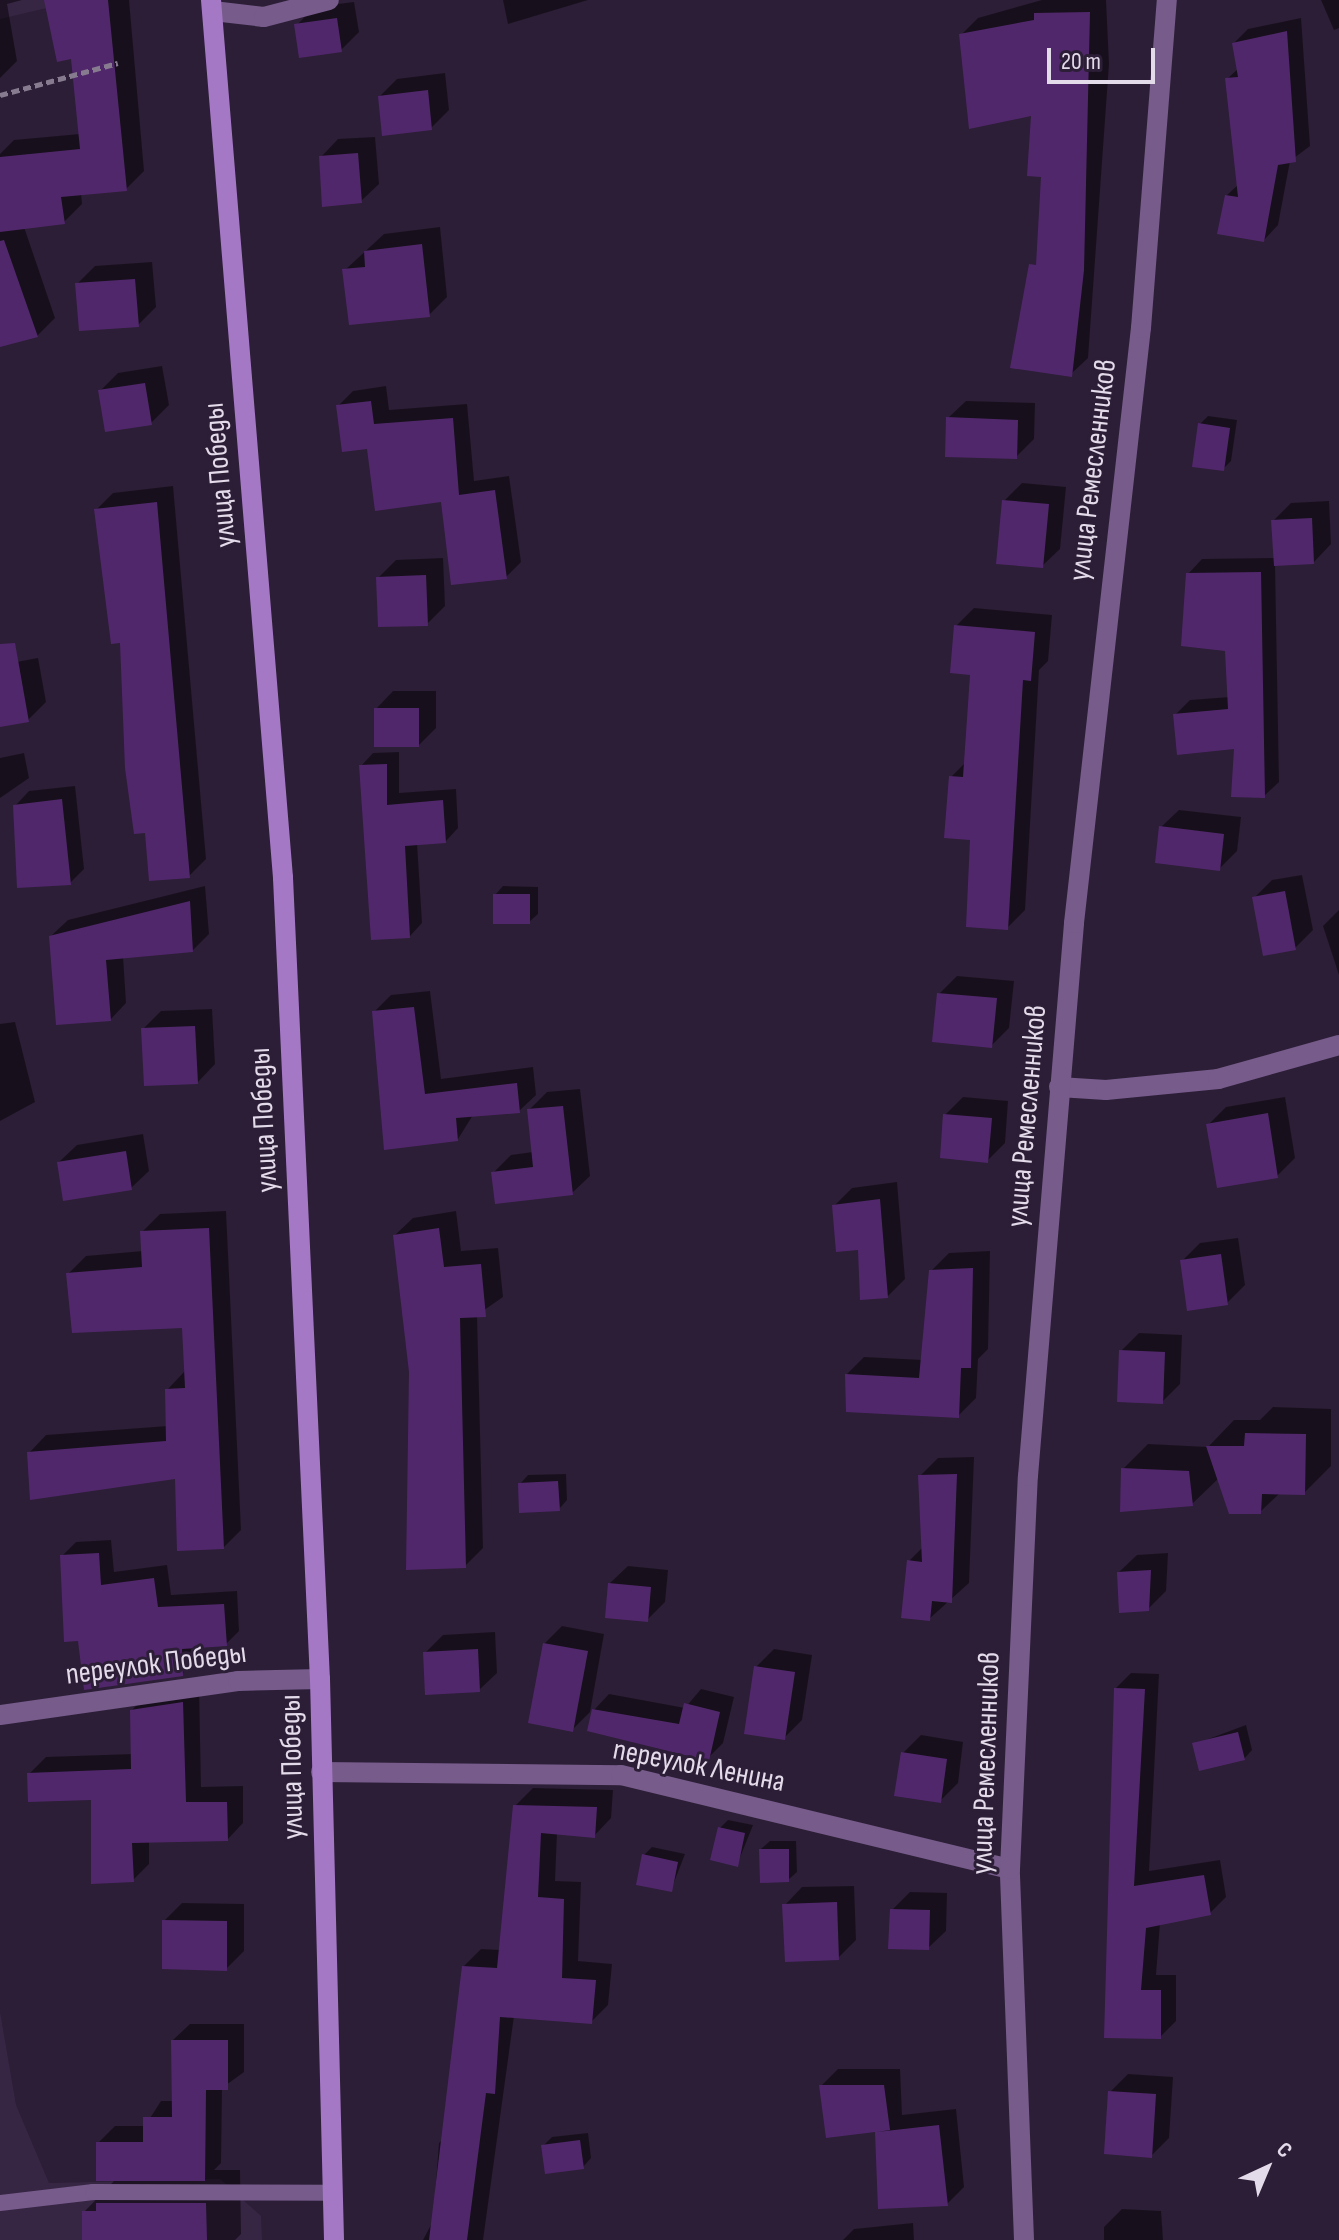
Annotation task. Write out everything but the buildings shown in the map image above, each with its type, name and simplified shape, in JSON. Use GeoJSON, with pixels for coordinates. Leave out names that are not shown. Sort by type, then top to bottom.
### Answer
{"type":"FeatureCollection","features":[{"type":"Feature","properties":{"kind":"main road","name":"улица Победы"},"geometry":{"type":"LineString","coordinates":[[212,5],[283,878],[320,1679],[334,2240]]}},
{"type":"Feature","properties":{"kind":"street"},"geometry":{"type":"LineString","coordinates":[[212,5],[264,17],[329,0]]}},
{"type":"Feature","properties":{"kind":"street","name":"улица Ремесленников"},"geometry":{"type":"LineString","coordinates":[[1024,2240],[1010,1869],[1028,1476],[1059,1087],[1141,328],[1167,0]]}},
{"type":"Feature","properties":{"kind":"street"},"geometry":{"type":"LineString","coordinates":[[1059,1087],[1106,1090],[1218,1079],[1339,1045]]}},
{"type":"Feature","properties":{"kind":"street","name":"переулок Победы"},"geometry":{"type":"LineString","coordinates":[[0,1715],[238,1681],[320,1679]]}},
{"type":"Feature","properties":{"kind":"street","name":"переулок Ленина"},"geometry":{"type":"LineString","coordinates":[[321,1772],[621,1775],[1010,1869]]}},
{"type":"Feature","properties":{"kind":"lane"},"geometry":{"type":"LineString","coordinates":[[0,2203],[93,2192],[333,2193]]}},
{"type":"Feature","properties":{"kind":"path"},"geometry":{"type":"LineString","coordinates":[[0,95],[118,63]]}},
{"type":"Feature","properties":{"kind":"shaded area"},"geometry":{"type":"Polygon","coordinates":[[[0,0],[81,0],[0,19],[0,0]]]}},
{"type":"Feature","properties":{"kind":"shaded area"},"geometry":{"type":"Polygon","coordinates":[[[0,2012],[16,2105],[49,2183],[220,2179],[261,2216],[262,2240],[0,2240],[0,2012]]]}}]}
